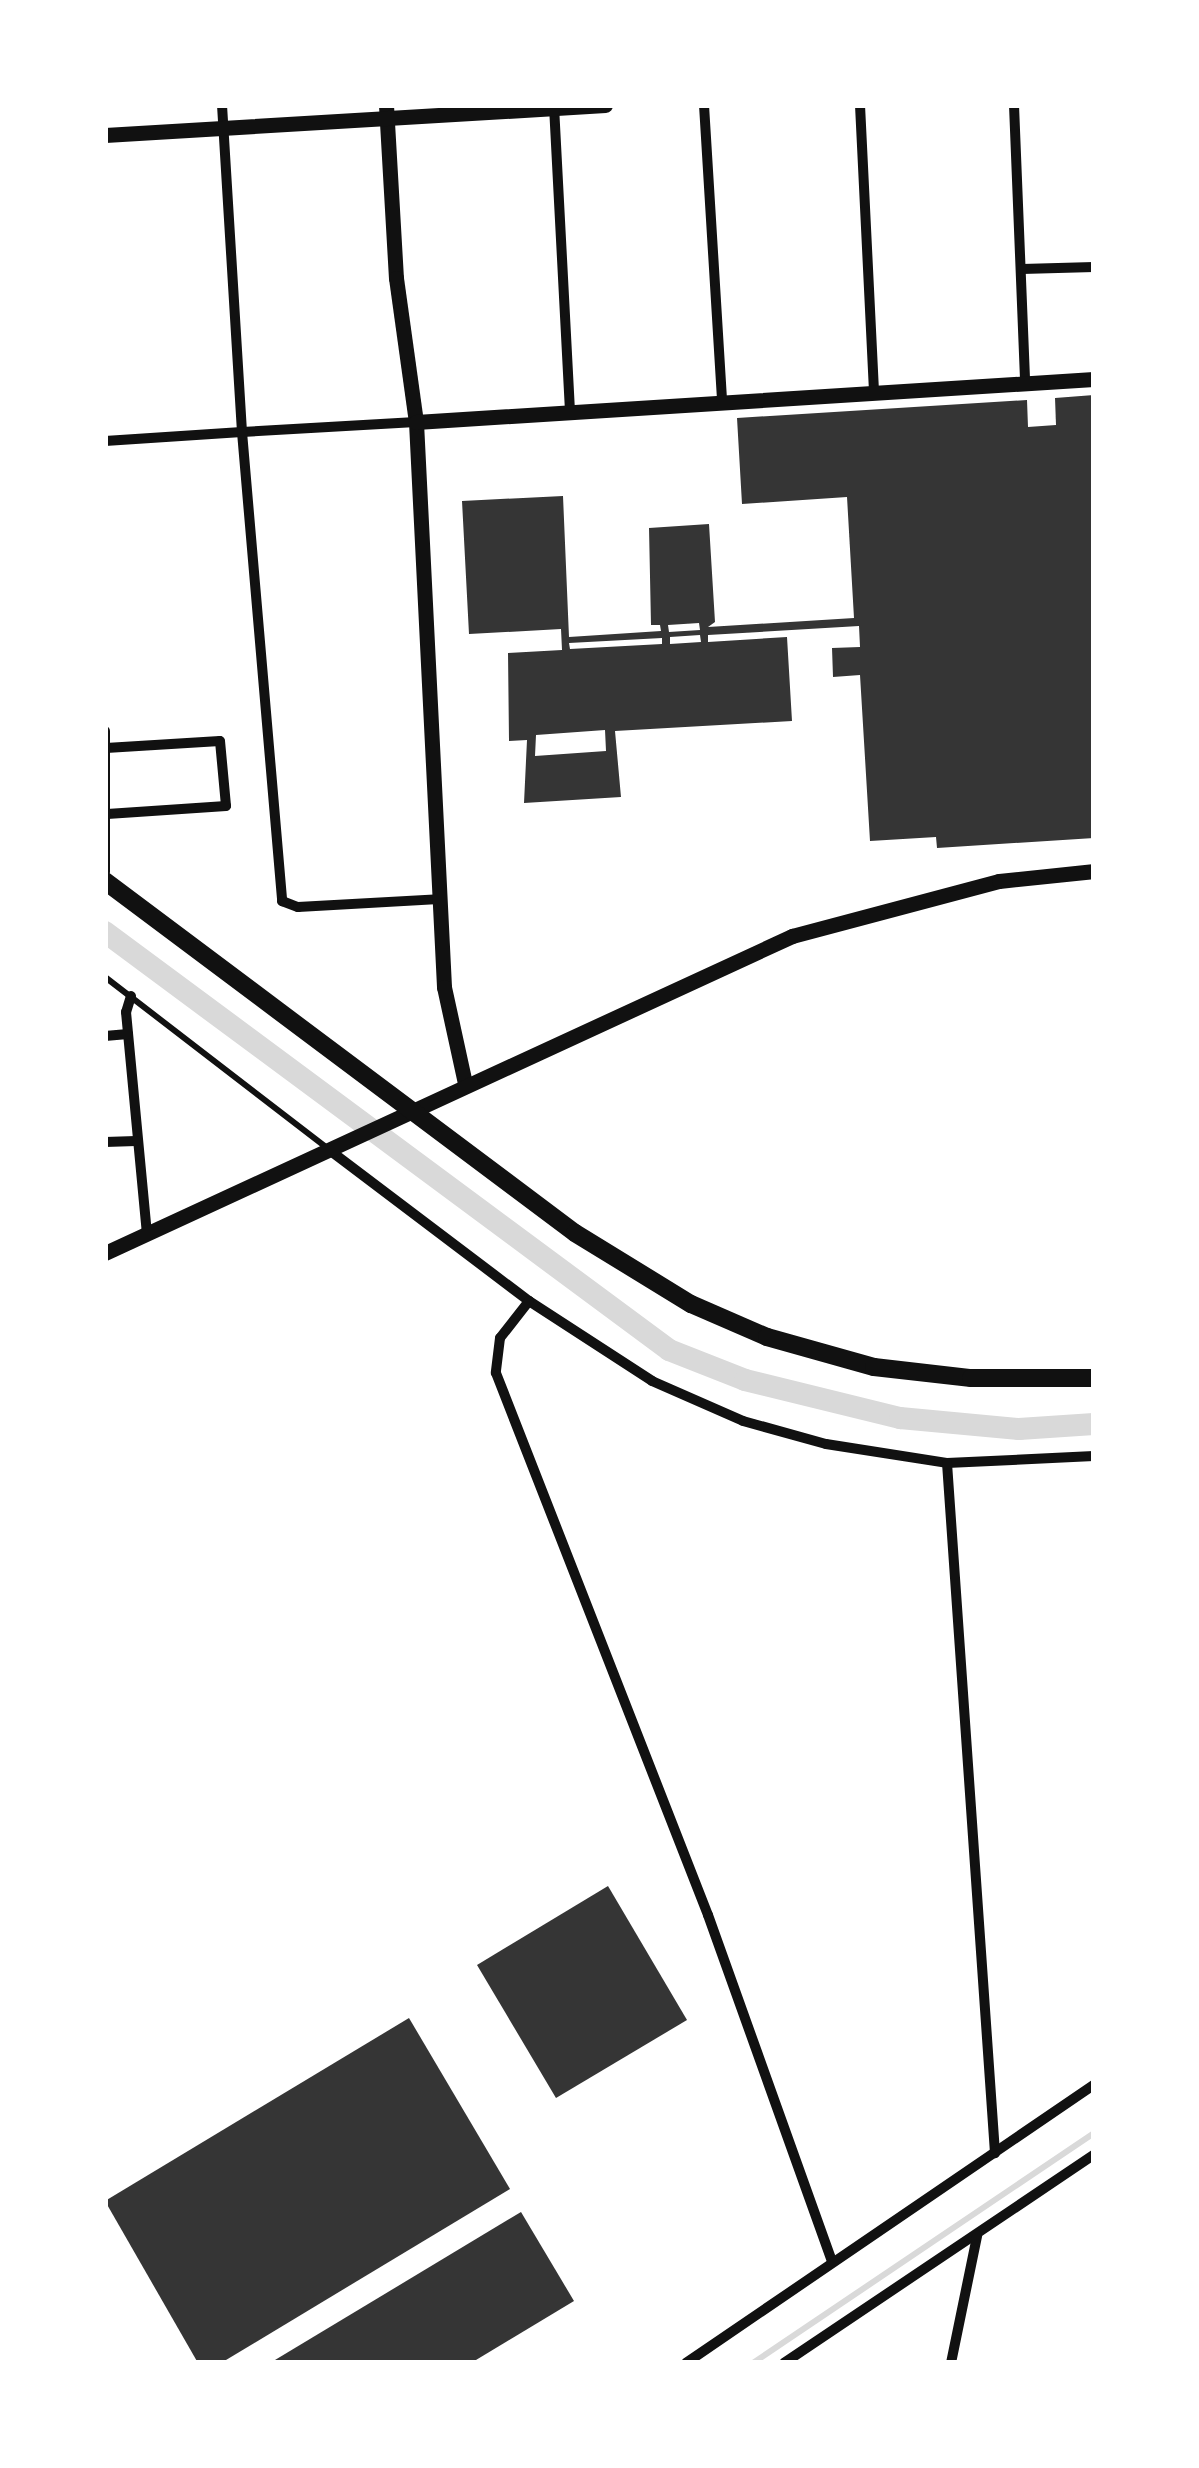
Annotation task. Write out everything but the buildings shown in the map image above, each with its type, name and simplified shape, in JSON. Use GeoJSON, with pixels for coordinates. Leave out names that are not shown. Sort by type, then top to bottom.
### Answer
{"type":"FeatureCollection","features":[{"type":"Feature","properties":{"kind":"main road"},"geometry":{"type":"LineString","coordinates":[[105,882],[610,1258],[737,1325],[836,1358],[906,1372],[1094,1378]]}},
{"type":"Feature","properties":{"kind":"street"},"geometry":{"type":"LineString","coordinates":[[222,105],[242,432],[280,895],[292,907],[439,899]]}},
{"type":"Feature","properties":{"kind":"street"},"geometry":{"type":"LineString","coordinates":[[105,136],[386,112],[605,105]]}},
{"type":"Feature","properties":{"kind":"street"},"geometry":{"type":"LineString","coordinates":[[704,105],[722,400]]}},
{"type":"Feature","properties":{"kind":"street"},"geometry":{"type":"LineString","coordinates":[[860,105],[874,392]]}},
{"type":"Feature","properties":{"kind":"street"},"geometry":{"type":"LineString","coordinates":[[1014,105],[1025,384]]}},
{"type":"Feature","properties":{"kind":"street"},"geometry":{"type":"LineString","coordinates":[[554,108],[570,409]]}},
{"type":"Feature","properties":{"kind":"street"},"geometry":{"type":"LineString","coordinates":[[386,112],[396,278],[408,331],[416,422],[447,1014],[465,1083]]}},
{"type":"Feature","properties":{"kind":"street"},"geometry":{"type":"LineString","coordinates":[[1022,269],[1094,267]]}},
{"type":"Feature","properties":{"kind":"street"},"geometry":{"type":"LineString","coordinates":[[105,441],[1094,379]]}},
{"type":"Feature","properties":{"kind":"street"},"geometry":{"type":"LineString","coordinates":[[105,730],[105,872]]}},
{"type":"Feature","properties":{"kind":"street"},"geometry":{"type":"LineString","coordinates":[[106,748],[220,741],[226,806],[108,814]]}},
{"type":"Feature","properties":{"kind":"street"},"geometry":{"type":"LineString","coordinates":[[105,1253],[345,1138],[792,936],[998,881],[1094,870]]}},
{"type":"Feature","properties":{"kind":"street"},"geometry":{"type":"LineString","coordinates":[[131,996],[128,1034],[148,1234]]}},
{"type":"Feature","properties":{"kind":"street"},"geometry":{"type":"LineString","coordinates":[[105,1036],[128,1034]]}},
{"type":"Feature","properties":{"kind":"street"},"geometry":{"type":"LineString","coordinates":[[105,1142],[136,1141]]}},
{"type":"Feature","properties":{"kind":"street"},"geometry":{"type":"LineString","coordinates":[[326,1148],[528,1301],[652,1381],[742,1421],[826,1444],[947,1464],[1094,1456]]}},
{"type":"Feature","properties":{"kind":"street"},"geometry":{"type":"LineString","coordinates":[[528,1301],[500,1338],[496,1373],[708,1914],[832,2261]]}},
{"type":"Feature","properties":{"kind":"street"},"geometry":{"type":"LineString","coordinates":[[947,1464],[996,2153]]}},
{"type":"Feature","properties":{"kind":"street"},"geometry":{"type":"LineString","coordinates":[[686,2363],[1094,2086]]}},
{"type":"Feature","properties":{"kind":"street"},"geometry":{"type":"LineString","coordinates":[[784,2363],[1094,2154]]}},
{"type":"Feature","properties":{"kind":"street"},"geometry":{"type":"LineString","coordinates":[[951,2363],[977,2236]]}},
{"type":"Feature","properties":{"kind":"lane"},"geometry":{"type":"LineString","coordinates":[[105,977],[326,1148]]}},
{"type":"Feature","properties":{"kind":"waterway"},"geometry":{"type":"LineString","coordinates":[[105,932],[669,1350],[745,1380],[900,1418],[1019,1429],[1094,1424]]}},
{"type":"Feature","properties":{"kind":"waterway"},"geometry":{"type":"LineString","coordinates":[[753,2363],[1094,2133]]}}]}
